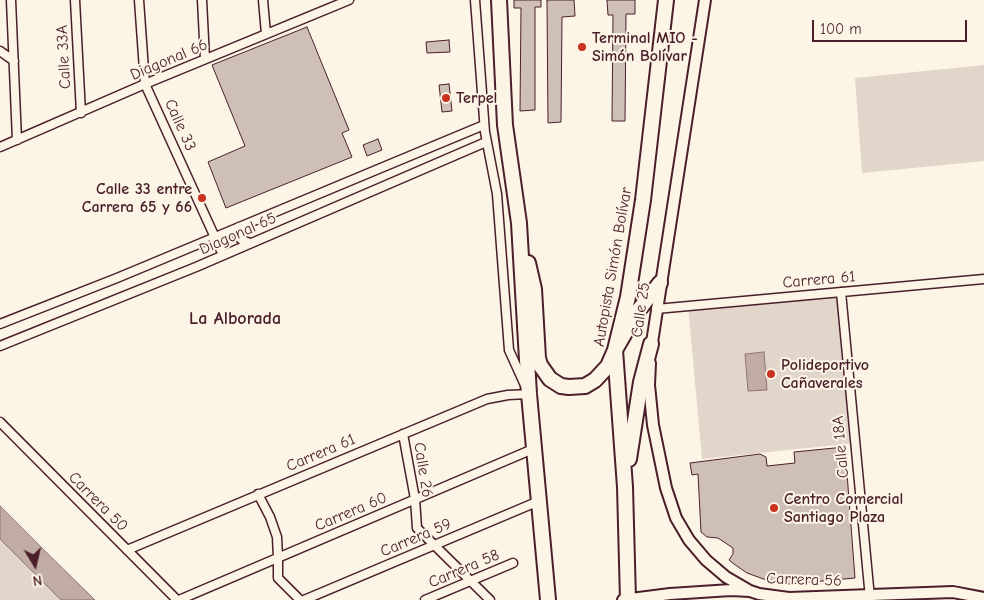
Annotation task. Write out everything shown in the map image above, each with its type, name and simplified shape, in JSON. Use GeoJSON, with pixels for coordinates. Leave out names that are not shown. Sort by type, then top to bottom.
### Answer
{"type":"FeatureCollection","features":[{"type":"Feature","properties":{"kind":"highway"},"geometry":{"type":"LineString","coordinates":[[499,0],[505,125],[519,223],[534,289],[538,358],[545,373],[561,386],[573,388],[584,386],[595,380],[608,366],[637,312],[660,282]]}},
{"type":"Feature","properties":{"kind":"highway","name":"Autopista Simón Bolívar"},"geometry":{"type":"LineString","coordinates":[[628,600],[625,487],[615,350],[628,297],[644,200],[666,0]]}},
{"type":"Feature","properties":{"kind":"highway"},"geometry":{"type":"LineString","coordinates":[[519,223],[529,394],[548,600]]}},
{"type":"Feature","properties":{"kind":"highway"},"geometry":{"type":"LineString","coordinates":[[625,487],[634,419],[651,344]]}},
{"type":"Feature","properties":{"kind":"street"},"geometry":{"type":"LineString","coordinates":[[11,0],[17,140]]}},
{"type":"Feature","properties":{"kind":"street","name":"Calle 33A"},"geometry":{"type":"LineString","coordinates":[[75,0],[81,113]]}},
{"type":"Feature","properties":{"kind":"street","name":"Calle 33"},"geometry":{"type":"LineString","coordinates":[[139,0],[146,84],[223,255]]}},
{"type":"Feature","properties":{"kind":"street"},"geometry":{"type":"LineString","coordinates":[[202,0],[206,59]]}},
{"type":"Feature","properties":{"kind":"street"},"geometry":{"type":"LineString","coordinates":[[263,0],[266,34]]}},
{"type":"Feature","properties":{"kind":"street","name":"Diagonal 66"},"geometry":{"type":"LineString","coordinates":[[3,146],[337,2],[349,0]]}},
{"type":"Feature","properties":{"kind":"street"},"geometry":{"type":"LineString","coordinates":[[475,0],[484,125],[497,194],[509,350],[529,394]]}},
{"type":"Feature","properties":{"kind":"street","name":"Calle 25"},"geometry":{"type":"LineString","coordinates":[[705,0],[651,344],[650,385],[653,425],[671,506],[689,540],[706,560],[726,577],[750,591]]}},
{"type":"Feature","properties":{"kind":"street"},"geometry":{"type":"LineString","coordinates":[[0,51],[14,62]]}},
{"type":"Feature","properties":{"kind":"street","name":"Diagonal 65"},"geometry":{"type":"LineString","coordinates":[[0,324],[484,125]]}},
{"type":"Feature","properties":{"kind":"street"},"geometry":{"type":"LineString","coordinates":[[0,138],[3,146]]}},
{"type":"Feature","properties":{"kind":"street","name":"Diagonal 65"},"geometry":{"type":"LineString","coordinates":[[0,346],[196,267],[486,142]]}},
{"type":"Feature","properties":{"kind":"street"},"geometry":{"type":"LineString","coordinates":[[239,227],[236,235],[250,243]]}},
{"type":"Feature","properties":{"kind":"street","name":"Carrera 61"},"geometry":{"type":"LineString","coordinates":[[656,308],[984,279]]}},
{"type":"Feature","properties":{"kind":"street","name":"Calle 18A"},"geometry":{"type":"LineString","coordinates":[[842,292],[870,598]]}},
{"type":"Feature","properties":{"kind":"street","name":"Carrera 61"},"geometry":{"type":"LineString","coordinates":[[127,550],[487,399],[529,394]]}},
{"type":"Feature","properties":{"kind":"street","name":"Carrera 50"},"geometry":{"type":"LineString","coordinates":[[0,422],[178,600]]}},
{"type":"Feature","properties":{"kind":"street","name":"Calle 26"},"geometry":{"type":"LineString","coordinates":[[403,434],[415,499],[417,528],[490,600]]}},
{"type":"Feature","properties":{"kind":"street","name":"Carrera 60"},"geometry":{"type":"LineString","coordinates":[[178,600],[534,449]]}},
{"type":"Feature","properties":{"kind":"street"},"geometry":{"type":"LineString","coordinates":[[258,494],[277,537],[278,578],[302,600]]}},
{"type":"Feature","properties":{"kind":"street","name":"Carrera 59"},"geometry":{"type":"LineString","coordinates":[[302,600],[539,501]]}},
{"type":"Feature","properties":{"kind":"street","name":"Carrera 58"},"geometry":{"type":"LineString","coordinates":[[425,600],[513,563]]}},
{"type":"Feature","properties":{"kind":"street","name":"Carrera 56"},"geometry":{"type":"LineString","coordinates":[[623,600],[679,594],[750,591],[789,598],[870,598],[953,592],[984,598]]}},
{"type":"Feature","properties":{"kind":"shaded area"},"geometry":{"type":"Polygon","coordinates":[[[984,65],[984,161],[862,173],[855,78],[984,65]]]}},
{"type":"Feature","properties":{"kind":"shaded area","name":"Polideportivo Cañaverales"},"geometry":{"type":"Polygon","coordinates":[[[841,292],[855,443],[702,459],[688,305],[841,292]]]}},
{"type":"Feature","properties":{"kind":"shaded area"},"geometry":{"type":"Polygon","coordinates":[[[764,352],[767,390],[748,391],[745,354],[764,352]]]}},
{"type":"Feature","properties":{"kind":"shaded area"},"geometry":{"type":"Polygon","coordinates":[[[0,506],[95,600],[61,600],[0,539],[0,506]]]}},
{"type":"Feature","properties":{"kind":"shaded area"},"geometry":{"type":"Polygon","coordinates":[[[0,539],[61,600],[0,600],[0,539]]]}},
{"type":"Feature","properties":{"kind":"building"},"geometry":{"type":"Polygon","coordinates":[[[514,0],[541,0],[541,7],[535,7],[535,110],[520,111],[521,8],[514,8],[514,0]]]}},
{"type":"Feature","properties":{"kind":"building"},"geometry":{"type":"Polygon","coordinates":[[[547,0],[574,0],[575,16],[562,17],[561,122],[548,123],[547,0]]]}},
{"type":"Feature","properties":{"kind":"building"},"geometry":{"type":"Polygon","coordinates":[[[607,0],[635,0],[635,14],[626,14],[625,121],[612,121],[613,15],[608,15],[607,0]]]}},
{"type":"Feature","properties":{"kind":"building"},"geometry":{"type":"Polygon","coordinates":[[[307,27],[349,130],[342,133],[352,157],[226,208],[208,162],[245,146],[212,65],[307,27]]]}},
{"type":"Feature","properties":{"kind":"building","name":"Terpel"},"geometry":{"type":"Polygon","coordinates":[[[449,40],[450,52],[427,53],[426,42],[449,40]]]}},
{"type":"Feature","properties":{"kind":"building","name":"Terpel"},"geometry":{"type":"Polygon","coordinates":[[[449,84],[452,111],[442,112],[439,85],[449,84]]]}},
{"type":"Feature","properties":{"kind":"building"},"geometry":{"type":"Polygon","coordinates":[[[378,139],[382,150],[367,156],[363,145],[378,139]]]}},
{"type":"Feature","properties":{"kind":"building","name":"Centro Comercial Santiago Plaza"},"geometry":{"type":"Polygon","coordinates":[[[845,447],[855,578],[790,584],[769,581],[747,573],[734,564],[729,560],[733,554],[733,548],[718,538],[707,537],[701,532],[698,474],[692,475],[690,463],[760,454],[766,457],[767,466],[795,463],[794,452],[845,447]]]}},
{"type":"Feature","properties":{"kind":"place","name":"Terminal MIO - Simón Bolívar"},"geometry":{"type":"Point","coordinates":[582,47]}},
{"type":"Feature","properties":{"kind":"place","name":"Terpel"},"geometry":{"type":"Point","coordinates":[446,98]}},
{"type":"Feature","properties":{"kind":"place","name":"Calle 33 entre Carrera 65 y 66"},"geometry":{"type":"Point","coordinates":[202,198]}},
{"type":"Feature","properties":{"kind":"place","name":"Polideportivo Cañaverales"},"geometry":{"type":"Point","coordinates":[771,374]}},
{"type":"Feature","properties":{"kind":"place","name":"Centro Comercial Santiago Plaza"},"geometry":{"type":"Point","coordinates":[774,508]}},
{"type":"Feature","properties":{"kind":"district","name":"La Alborada"},"geometry":{"type":"Point","coordinates":[235,319]}}]}
